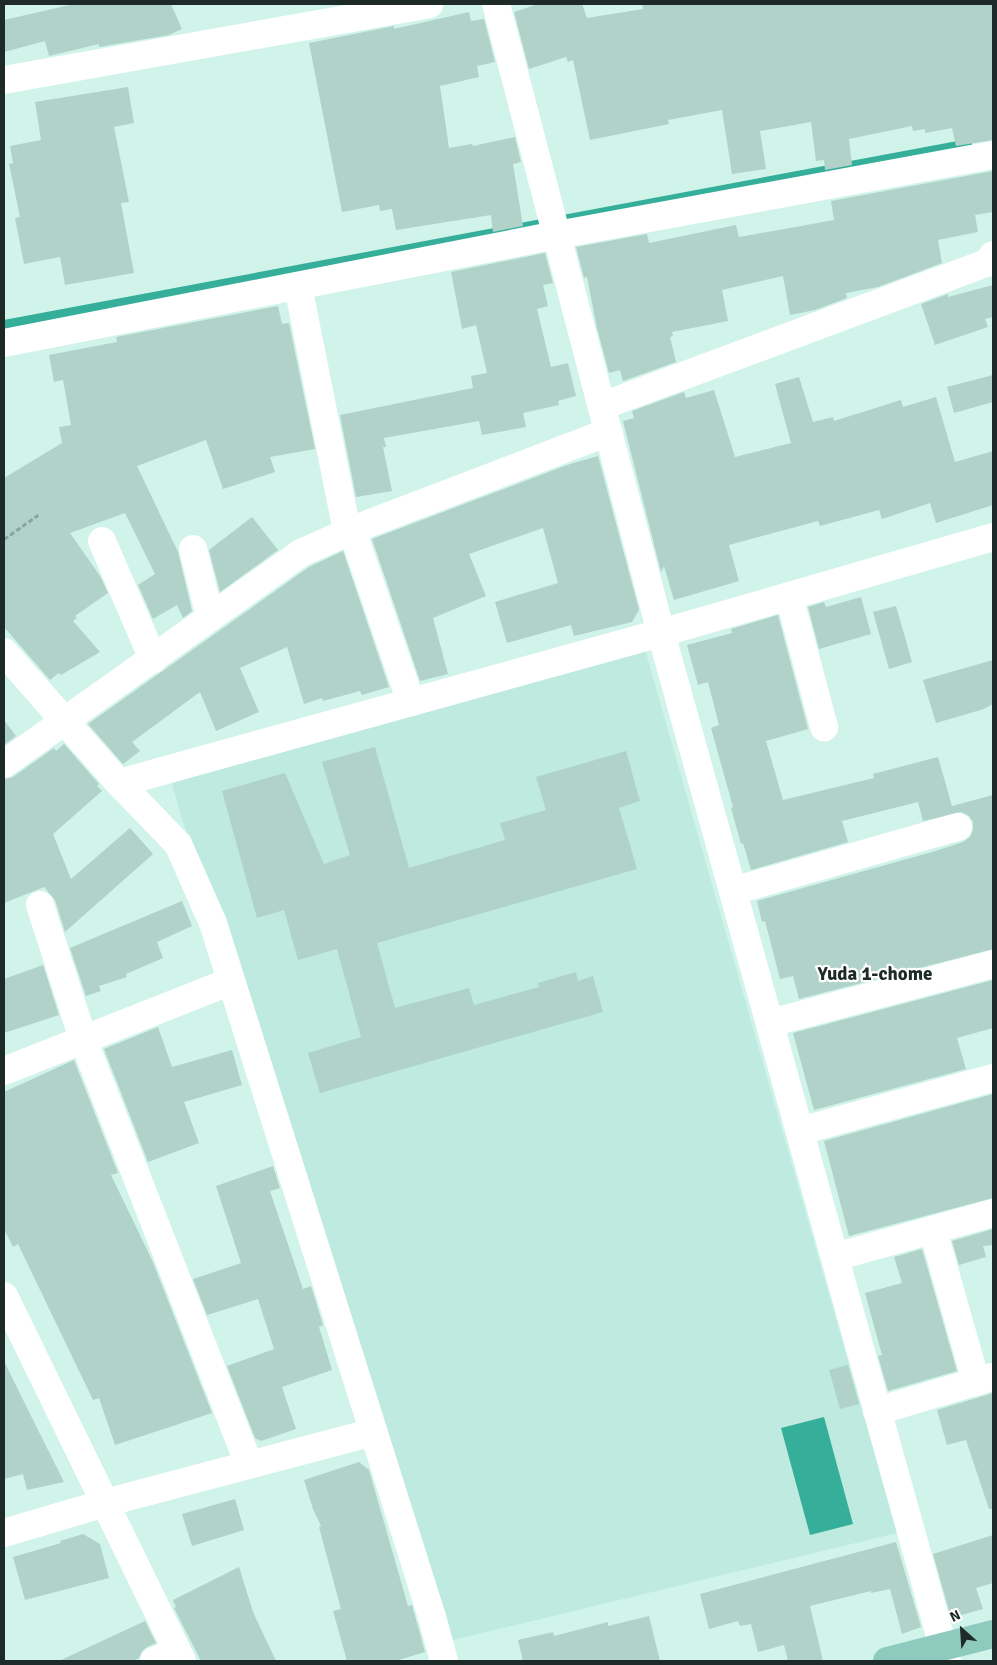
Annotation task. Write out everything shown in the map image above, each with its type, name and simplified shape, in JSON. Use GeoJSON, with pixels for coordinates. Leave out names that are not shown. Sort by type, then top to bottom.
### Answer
{"type":"FeatureCollection","features":[{"type":"Feature","properties":{"kind":"main road"},"geometry":{"type":"LineString","coordinates":[[887,1661],[945,1654],[993,1634]]}},
{"type":"Feature","properties":{"kind":"street"},"geometry":{"type":"LineString","coordinates":[[4,80],[429,4]]}},
{"type":"Feature","properties":{"kind":"street"},"geometry":{"type":"LineString","coordinates":[[496,4],[661,632],[945,1654]]}},
{"type":"Feature","properties":{"kind":"street"},"geometry":{"type":"LineString","coordinates":[[4,343],[44,323],[156,302],[298,286],[403,255],[554,227],[993,156]]}},
{"type":"Feature","properties":{"kind":"street"},"geometry":{"type":"LineString","coordinates":[[602,406],[987,263],[993,255]]}},
{"type":"Feature","properties":{"kind":"street"},"geometry":{"type":"LineString","coordinates":[[298,286],[349,531],[411,702]]}},
{"type":"Feature","properties":{"kind":"street"},"geometry":{"type":"LineString","coordinates":[[4,764],[301,553],[349,531],[609,432]]}},
{"type":"Feature","properties":{"kind":"street"},"geometry":{"type":"LineString","coordinates":[[119,783],[789,596],[993,537]]}},
{"type":"Feature","properties":{"kind":"street"},"geometry":{"type":"LineString","coordinates":[[102,541],[153,659]]}},
{"type":"Feature","properties":{"kind":"street"},"geometry":{"type":"LineString","coordinates":[[193,549],[210,617]]}},
{"type":"Feature","properties":{"kind":"street"},"geometry":{"type":"LineString","coordinates":[[789,596],[824,727]]}},
{"type":"Feature","properties":{"kind":"street"},"geometry":{"type":"LineString","coordinates":[[4,652],[119,783],[178,844],[213,923],[444,1661]]}},
{"type":"Feature","properties":{"kind":"street"},"geometry":{"type":"LineString","coordinates":[[733,891],[958,827]]}},
{"type":"Feature","properties":{"kind":"street"},"geometry":{"type":"LineString","coordinates":[[40,905],[83,1039],[249,1465]]}},
{"type":"Feature","properties":{"kind":"street"},"geometry":{"type":"LineString","coordinates":[[770,1023],[993,964]]}},
{"type":"Feature","properties":{"kind":"street"},"geometry":{"type":"LineString","coordinates":[[4,1071],[231,981]]}},
{"type":"Feature","properties":{"kind":"street"},"geometry":{"type":"LineString","coordinates":[[800,1131],[993,1078]]}},
{"type":"Feature","properties":{"kind":"street"},"geometry":{"type":"LineString","coordinates":[[835,1257],[993,1214]]}},
{"type":"Feature","properties":{"kind":"street"},"geometry":{"type":"LineString","coordinates":[[877,1411],[984,1379],[933,1230]]}},
{"type":"Feature","properties":{"kind":"street"},"geometry":{"type":"LineString","coordinates":[[4,1296],[105,1503],[171,1658]]}},
{"type":"Feature","properties":{"kind":"street"},"geometry":{"type":"LineString","coordinates":[[4,1533],[105,1503],[373,1432]]}},
{"type":"Feature","properties":{"kind":"path"},"geometry":{"type":"LineString","coordinates":[[4,539],[38,514]]}},
{"type":"Feature","properties":{"kind":"shaded area"},"geometry":{"type":"Polygon","coordinates":[[[642,639],[897,1533],[449,1641],[231,981],[173,788],[172,774],[642,639]]]}},
{"type":"Feature","properties":{"kind":"shaded area"},"geometry":{"type":"Polygon","coordinates":[[[824,1417],[853,1524],[810,1535],[781,1428],[824,1417]]]}},
{"type":"Feature","properties":{"kind":"building"},"geometry":{"type":"Polygon","coordinates":[[[74,4],[171,4],[182,29],[169,35],[99,47],[99,44],[49,56],[45,41],[4,52],[4,20],[74,4]]]}},
{"type":"Feature","properties":{"kind":"building"},"geometry":{"type":"Polygon","coordinates":[[[538,4],[582,4],[587,18],[643,9],[642,4],[993,4],[993,140],[956,146],[952,128],[925,133],[925,129],[913,131],[912,126],[849,139],[852,165],[825,170],[824,160],[816,161],[811,122],[760,131],[766,169],[732,174],[722,110],[668,120],[669,124],[590,140],[573,60],[568,62],[566,57],[529,69],[514,12],[538,4]]]}},
{"type":"Feature","properties":{"kind":"building"},"geometry":{"type":"Polygon","coordinates":[[[469,12],[471,21],[484,19],[495,62],[477,66],[479,77],[440,86],[449,148],[472,144],[473,146],[515,137],[521,162],[513,164],[523,226],[493,232],[491,215],[396,230],[392,209],[380,211],[379,205],[342,212],[309,43],[394,26],[394,29],[469,12]]]}},
{"type":"Feature","properties":{"kind":"building"},"geometry":{"type":"Polygon","coordinates":[[[128,87],[134,123],[114,127],[129,202],[121,203],[134,273],[65,285],[60,257],[24,264],[15,218],[20,217],[9,164],[13,163],[10,146],[41,140],[35,102],[128,87]]]}},
{"type":"Feature","properties":{"kind":"building"},"geometry":{"type":"Polygon","coordinates":[[[993,171],[993,212],[975,215],[978,232],[938,240],[942,263],[878,287],[846,293],[847,298],[815,310],[790,315],[783,276],[722,290],[728,321],[672,332],[673,336],[670,337],[676,362],[623,381],[620,370],[609,373],[597,328],[587,277],[584,278],[576,247],[647,234],[649,243],[736,225],[739,237],[834,220],[831,201],[993,171]]]}},
{"type":"Feature","properties":{"kind":"building"},"geometry":{"type":"Polygon","coordinates":[[[545,253],[553,283],[543,285],[548,306],[537,309],[551,367],[568,363],[576,396],[558,401],[559,405],[523,413],[526,427],[482,435],[479,421],[384,438],[386,447],[383,447],[392,491],[356,497],[340,415],[473,388],[471,376],[487,373],[476,325],[462,329],[451,272],[545,253]]]}},
{"type":"Feature","properties":{"kind":"building"},"geometry":{"type":"Polygon","coordinates":[[[993,285],[993,317],[985,319],[988,327],[935,345],[921,304],[948,294],[948,297],[993,285]]]}},
{"type":"Feature","properties":{"kind":"building"},"geometry":{"type":"Polygon","coordinates":[[[278,306],[282,324],[289,323],[315,449],[270,457],[275,472],[223,489],[206,440],[137,466],[178,552],[192,611],[183,618],[177,605],[153,619],[138,585],[155,574],[125,513],[70,533],[100,576],[108,593],[75,616],[77,618],[73,621],[100,652],[61,675],[59,673],[50,680],[4,627],[4,478],[62,443],[59,427],[71,425],[63,380],[54,382],[49,355],[117,342],[116,337],[278,306]]]}},
{"type":"Feature","properties":{"kind":"building"},"geometry":{"type":"Polygon","coordinates":[[[993,375],[993,402],[954,413],[947,387],[993,375]]]}},
{"type":"Feature","properties":{"kind":"building"},"geometry":{"type":"Polygon","coordinates":[[[799,377],[813,422],[833,417],[834,421],[901,400],[903,407],[936,397],[955,462],[993,451],[993,505],[936,523],[930,503],[882,519],[879,510],[820,526],[818,521],[729,545],[739,581],[674,600],[664,566],[661,572],[623,421],[634,418],[632,411],[684,392],[686,398],[714,390],[735,457],[791,443],[775,384],[799,377]]]}},
{"type":"Feature","properties":{"kind":"building"},"geometry":{"type":"Polygon","coordinates":[[[598,456],[639,610],[632,622],[574,636],[571,625],[507,643],[495,602],[558,583],[543,528],[469,554],[486,596],[433,618],[448,674],[420,681],[372,539],[567,465],[598,456]]]}},
{"type":"Feature","properties":{"kind":"building"},"geometry":{"type":"Polygon","coordinates":[[[252,517],[278,550],[220,592],[209,550],[252,517]]]}},
{"type":"Feature","properties":{"kind":"building"},"geometry":{"type":"Polygon","coordinates":[[[343,551],[389,687],[362,695],[360,691],[323,701],[322,698],[304,704],[287,647],[240,668],[259,712],[216,731],[200,692],[132,742],[140,751],[123,764],[88,724],[309,567],[343,551]]]}},
{"type":"Feature","properties":{"kind":"building"},"geometry":{"type":"Polygon","coordinates":[[[861,597],[871,634],[819,649],[808,607],[824,602],[826,607],[861,597]]]}},
{"type":"Feature","properties":{"kind":"building"},"geometry":{"type":"Polygon","coordinates":[[[896,606],[912,662],[889,669],[873,612],[896,606]]]}},
{"type":"Feature","properties":{"kind":"building"},"geometry":{"type":"Polygon","coordinates":[[[778,615],[808,729],[766,741],[783,800],[874,778],[873,774],[938,757],[952,806],[993,795],[993,949],[799,999],[793,976],[780,979],[765,921],[762,922],[757,901],[963,842],[970,837],[973,830],[973,822],[969,816],[961,812],[923,821],[918,802],[842,821],[848,842],[751,870],[743,843],[741,844],[731,808],[733,807],[711,728],[719,725],[708,682],[698,685],[687,645],[732,633],[731,629],[778,615]]]}},
{"type":"Feature","properties":{"kind":"building"},"geometry":{"type":"Polygon","coordinates":[[[993,660],[993,704],[984,709],[936,723],[923,680],[993,660]]]}},
{"type":"Feature","properties":{"kind":"building"},"geometry":{"type":"Polygon","coordinates":[[[4,720],[16,736],[4,745],[4,720]]]}},
{"type":"Feature","properties":{"kind":"building"},"geometry":{"type":"Polygon","coordinates":[[[64,744],[99,784],[97,786],[102,791],[53,834],[71,879],[130,828],[153,854],[65,932],[55,900],[44,887],[4,903],[4,779],[13,777],[54,748],[56,751],[64,744]]]}},
{"type":"Feature","properties":{"kind":"building"},"geometry":{"type":"Polygon","coordinates":[[[375,747],[409,868],[505,840],[500,823],[546,810],[536,777],[626,751],[640,801],[619,808],[637,869],[377,943],[395,1008],[469,988],[474,1005],[539,987],[538,983],[576,972],[578,981],[593,976],[603,1012],[320,1093],[308,1053],[361,1037],[337,949],[298,960],[284,910],[257,918],[222,791],[285,773],[324,864],[350,855],[322,762],[375,747]]]}},
{"type":"Feature","properties":{"kind":"building"},"geometry":{"type":"Polygon","coordinates":[[[182,901],[192,926],[157,942],[163,958],[126,974],[127,977],[99,986],[101,991],[86,996],[70,948],[182,901]]]}},
{"type":"Feature","properties":{"kind":"building"},"geometry":{"type":"Polygon","coordinates":[[[43,965],[59,1015],[4,1033],[4,979],[43,965]]]}},
{"type":"Feature","properties":{"kind":"building"},"geometry":{"type":"Polygon","coordinates":[[[993,980],[993,1028],[957,1038],[966,1069],[814,1110],[793,1033],[993,980]]]}},
{"type":"Feature","properties":{"kind":"building"},"geometry":{"type":"Polygon","coordinates":[[[158,1027],[172,1067],[232,1050],[242,1085],[184,1102],[199,1143],[148,1162],[104,1049],[158,1027]]]}},
{"type":"Feature","properties":{"kind":"building"},"geometry":{"type":"Polygon","coordinates":[[[74,1060],[118,1173],[111,1175],[152,1260],[212,1413],[115,1445],[99,1398],[93,1400],[18,1244],[13,1247],[4,1229],[4,1092],[74,1060]]]}},
{"type":"Feature","properties":{"kind":"building"},"geometry":{"type":"Polygon","coordinates":[[[993,1094],[993,1198],[849,1236],[824,1141],[993,1094]]]}},
{"type":"Feature","properties":{"kind":"building"},"geometry":{"type":"Polygon","coordinates":[[[273,1166],[280,1188],[270,1191],[303,1289],[311,1286],[323,1325],[319,1327],[332,1370],[282,1387],[296,1429],[261,1441],[255,1438],[227,1366],[274,1349],[258,1299],[207,1315],[193,1279],[241,1263],[216,1186],[273,1166]]]}},
{"type":"Feature","properties":{"kind":"building"},"geometry":{"type":"Polygon","coordinates":[[[993,1229],[993,1245],[983,1246],[986,1257],[959,1265],[952,1241],[993,1229]]]}},
{"type":"Feature","properties":{"kind":"building"},"geometry":{"type":"Polygon","coordinates":[[[922,1249],[957,1371],[888,1391],[878,1356],[882,1355],[865,1293],[902,1283],[894,1257],[922,1249]]]}},
{"type":"Feature","properties":{"kind":"building"},"geometry":{"type":"Polygon","coordinates":[[[4,1361],[64,1482],[27,1490],[23,1474],[4,1479],[4,1361]]]}},
{"type":"Feature","properties":{"kind":"building"},"geometry":{"type":"Polygon","coordinates":[[[848,1365],[859,1404],[840,1409],[829,1370],[848,1365]]]}},
{"type":"Feature","properties":{"kind":"building"},"geometry":{"type":"Polygon","coordinates":[[[993,1393],[993,1509],[989,1509],[966,1440],[947,1445],[937,1410],[993,1393]]]}},
{"type":"Feature","properties":{"kind":"building"},"geometry":{"type":"Polygon","coordinates":[[[359,1462],[369,1470],[408,1606],[412,1605],[425,1652],[395,1661],[347,1661],[333,1611],[341,1609],[319,1527],[321,1526],[313,1509],[304,1480],[359,1462]]]}},
{"type":"Feature","properties":{"kind":"building"},"geometry":{"type":"Polygon","coordinates":[[[235,1499],[244,1530],[192,1546],[182,1514],[235,1499]]]}},
{"type":"Feature","properties":{"kind":"building"},"geometry":{"type":"Polygon","coordinates":[[[83,1534],[100,1544],[109,1578],[25,1600],[13,1557],[61,1543],[60,1541],[83,1534]]]}},
{"type":"Feature","properties":{"kind":"building"},"geometry":{"type":"Polygon","coordinates":[[[993,1535],[993,1583],[976,1588],[983,1609],[951,1618],[933,1554],[993,1535]]]}},
{"type":"Feature","properties":{"kind":"building"},"geometry":{"type":"Polygon","coordinates":[[[896,1542],[921,1627],[902,1634],[890,1589],[871,1593],[871,1591],[810,1606],[823,1661],[788,1661],[784,1645],[758,1652],[751,1624],[740,1626],[738,1621],[709,1629],[700,1594],[896,1542]]]}},
{"type":"Feature","properties":{"kind":"building"},"geometry":{"type":"Polygon","coordinates":[[[239,1567],[253,1612],[276,1661],[201,1661],[174,1608],[176,1607],[173,1600],[239,1567]]]}},
{"type":"Feature","properties":{"kind":"building"},"geometry":{"type":"Polygon","coordinates":[[[649,1616],[660,1661],[523,1661],[518,1640],[553,1632],[554,1636],[608,1622],[608,1626],[649,1616]]]}},
{"type":"Feature","properties":{"kind":"building"},"geometry":{"type":"Polygon","coordinates":[[[145,1621],[156,1643],[147,1647],[142,1651],[139,1658],[133,1661],[59,1661],[145,1621]]]}},
{"type":"Feature","properties":{"kind":"waterway"},"geometry":{"type":"LineString","coordinates":[[4,324],[967,143]]}},
{"type":"Feature","properties":{"kind":"district","name":"Yuda 1-chome"},"geometry":{"type":"Point","coordinates":[875,975]}}]}
